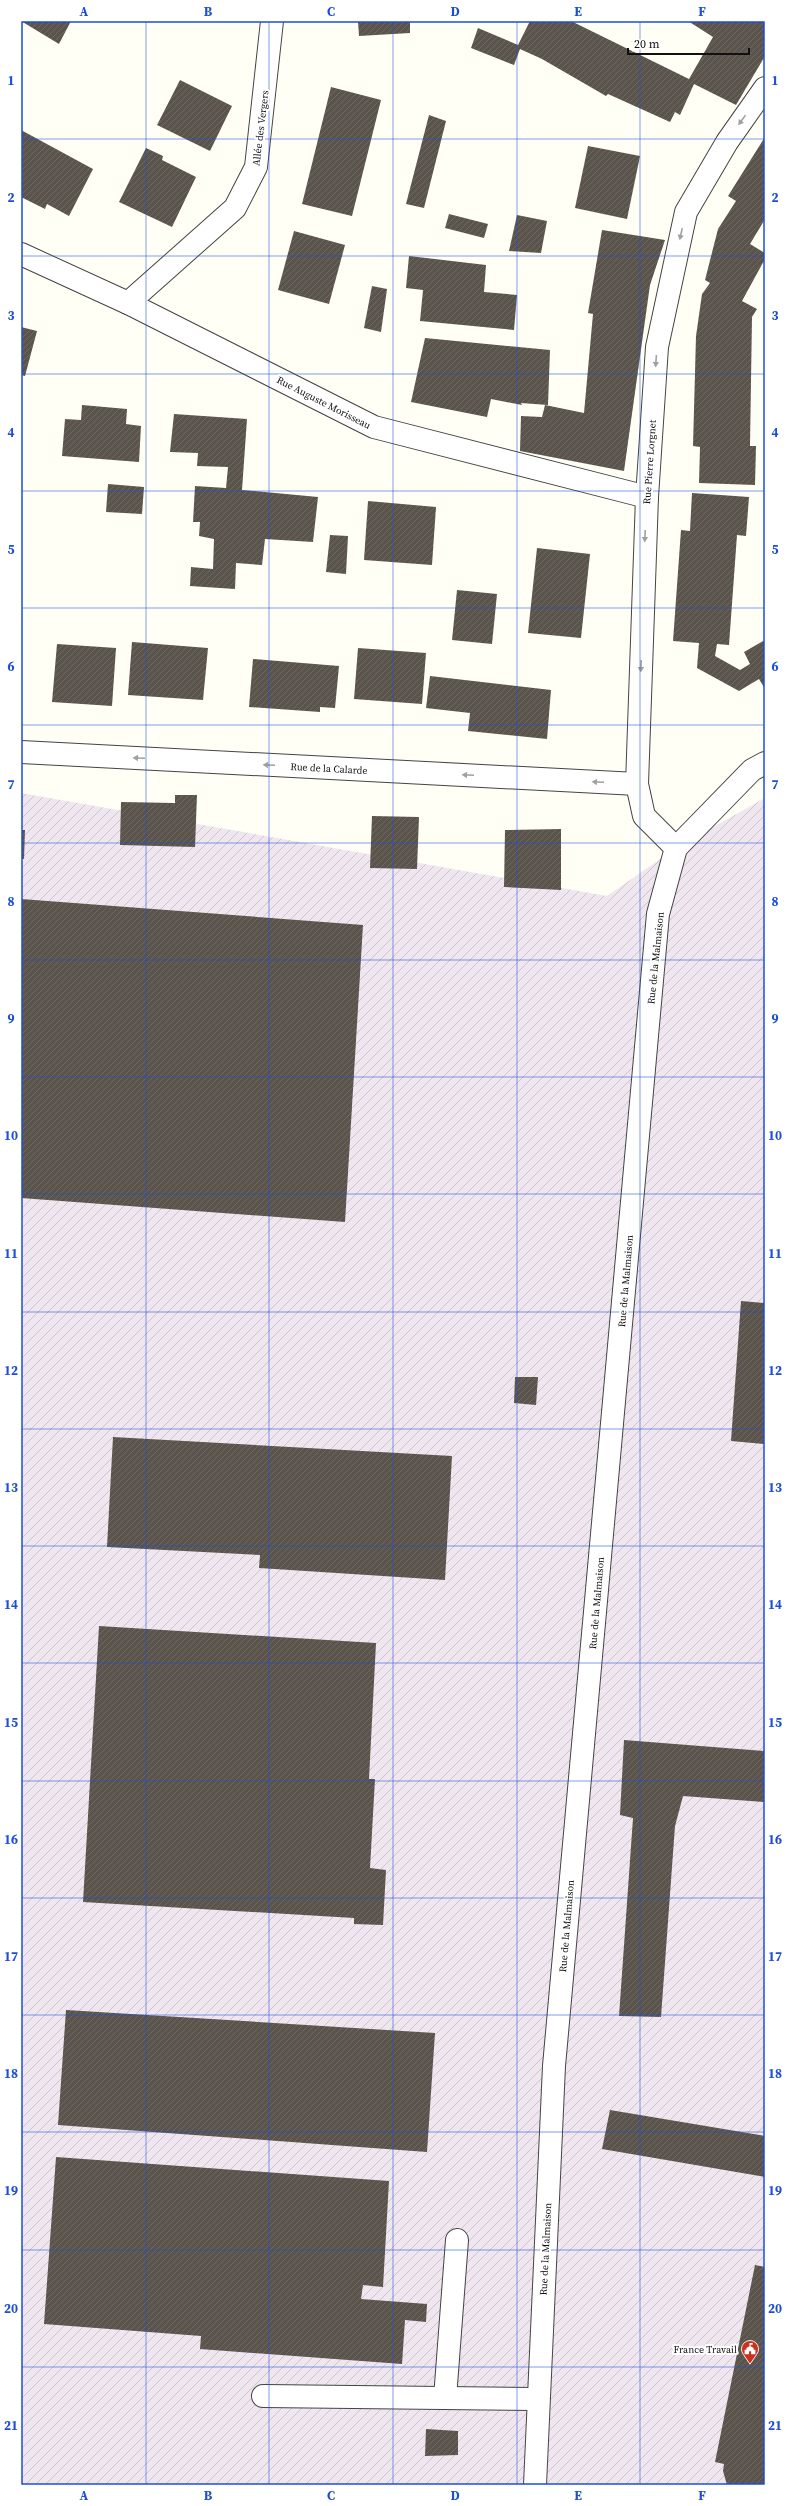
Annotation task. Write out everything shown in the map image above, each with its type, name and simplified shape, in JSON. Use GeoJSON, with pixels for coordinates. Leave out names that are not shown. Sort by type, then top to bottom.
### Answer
{"type":"FeatureCollection","features":[{"type":"Feature","properties":{"kind":"street","name":"Allée des Vergers"},"geometry":{"type":"LineString","coordinates":[[128,303],[235,208],[256,167],[272,21]]}},
{"type":"Feature","properties":{"kind":"street","name":"Rue Pierre Lorgnet"},"geometry":{"type":"LineString","coordinates":[[676,848],[644,816],[637,784],[647,497],[657,348],[686,212],[727,142],[765,88]]}},
{"type":"Feature","properties":{"kind":"street","name":"Rue Auguste Morisseau"},"geometry":{"type":"LineString","coordinates":[[21,254],[128,303],[374,427],[647,497]]}},
{"type":"Feature","properties":{"kind":"street","name":"Rue de la Calarde"},"geometry":{"type":"LineString","coordinates":[[21,752],[637,784]]}},
{"type":"Feature","properties":{"kind":"street","name":"Rue de la Malmaison"},"geometry":{"type":"LineString","coordinates":[[535,2485],[537,2399],[555,2050],[658,914],[676,848],[752,770],[765,763]]}},
{"type":"Feature","properties":{"kind":"street"},"geometry":{"type":"LineString","coordinates":[[445,2398],[457,2240]]}},
{"type":"Feature","properties":{"kind":"street"},"geometry":{"type":"LineString","coordinates":[[263,2396],[537,2399]]}},
{"type":"Feature","properties":{"kind":"shaded area"},"geometry":{"type":"Polygon","coordinates":[[[21,793],[607,896],[676,848],[765,798],[765,2485],[21,2485],[21,793]]]}},
{"type":"Feature","properties":{"kind":"building"},"geometry":{"type":"Polygon","coordinates":[[[21,21],[71,21],[59,44],[21,21]]]}},
{"type":"Feature","properties":{"kind":"building"},"geometry":{"type":"Polygon","coordinates":[[[358,21],[410,21],[410,33],[359,36],[358,21]]]}},
{"type":"Feature","properties":{"kind":"building"},"geometry":{"type":"Polygon","coordinates":[[[530,21],[571,21],[689,79],[713,37],[688,21],[765,21],[765,56],[736,105],[694,84],[680,115],[675,112],[670,122],[608,94],[606,96],[542,59],[520,49],[514,65],[471,48],[478,28],[518,45],[530,21]]]}},
{"type":"Feature","properties":{"kind":"building"},"geometry":{"type":"Polygon","coordinates":[[[180,80],[232,106],[210,151],[157,125],[180,80]]]}},
{"type":"Feature","properties":{"kind":"building"},"geometry":{"type":"Polygon","coordinates":[[[331,87],[381,100],[352,216],[302,204],[331,87]]]}},
{"type":"Feature","properties":{"kind":"building"},"geometry":{"type":"Polygon","coordinates":[[[429,115],[446,121],[424,208],[406,204],[429,115]]]}},
{"type":"Feature","properties":{"kind":"building"},"geometry":{"type":"Polygon","coordinates":[[[21,130],[93,169],[69,216],[47,204],[45,209],[21,197],[21,130]]]}},
{"type":"Feature","properties":{"kind":"building"},"geometry":{"type":"Polygon","coordinates":[[[765,137],[765,219],[750,244],[765,253],[765,259],[742,301],[757,309],[752,317],[750,446],[756,446],[755,485],[699,483],[700,447],[693,446],[696,336],[702,294],[710,283],[705,280],[718,229],[736,201],[728,196],[765,137]]]}},
{"type":"Feature","properties":{"kind":"building"},"geometry":{"type":"Polygon","coordinates":[[[588,146],[640,156],[627,219],[575,208],[588,146]]]}},
{"type":"Feature","properties":{"kind":"building"},"geometry":{"type":"Polygon","coordinates":[[[146,148],[163,156],[162,160],[196,177],[172,227],[119,202],[146,148]]]}},
{"type":"Feature","properties":{"kind":"building"},"geometry":{"type":"Polygon","coordinates":[[[449,214],[488,224],[484,238],[445,228],[449,214]]]}},
{"type":"Feature","properties":{"kind":"building"},"geometry":{"type":"Polygon","coordinates":[[[517,215],[547,221],[541,253],[509,251],[517,215]]]}},
{"type":"Feature","properties":{"kind":"building"},"geometry":{"type":"Polygon","coordinates":[[[602,230],[665,240],[650,285],[624,471],[520,451],[521,416],[542,417],[545,405],[584,413],[593,314],[588,313],[602,230]]]}},
{"type":"Feature","properties":{"kind":"building"},"geometry":{"type":"Polygon","coordinates":[[[294,231],[345,245],[329,304],[278,290],[294,231]]]}},
{"type":"Feature","properties":{"kind":"building"},"geometry":{"type":"Polygon","coordinates":[[[409,256],[486,265],[484,292],[517,295],[514,330],[420,321],[423,290],[406,288],[409,256]]]}},
{"type":"Feature","properties":{"kind":"building"},"geometry":{"type":"Polygon","coordinates":[[[372,286],[387,289],[381,332],[364,328],[372,286]]]}},
{"type":"Feature","properties":{"kind":"building"},"geometry":{"type":"Polygon","coordinates":[[[21,327],[37,331],[25,376],[21,375],[21,327]]]}},
{"type":"Feature","properties":{"kind":"building"},"geometry":{"type":"Polygon","coordinates":[[[425,338],[550,350],[548,405],[521,403],[522,405],[491,399],[487,417],[411,402],[425,338]]]}},
{"type":"Feature","properties":{"kind":"building"},"geometry":{"type":"Polygon","coordinates":[[[82,405],[127,409],[126,424],[141,426],[139,462],[62,456],[65,419],[81,420],[82,405]]]}},
{"type":"Feature","properties":{"kind":"building"},"geometry":{"type":"Polygon","coordinates":[[[174,414],[247,419],[242,490],[318,497],[313,542],[265,539],[262,565],[236,563],[235,589],[190,586],[191,567],[213,569],[214,539],[199,536],[200,522],[193,522],[195,486],[226,488],[228,467],[197,466],[198,453],[170,452],[174,414]]]}},
{"type":"Feature","properties":{"kind":"building"},"geometry":{"type":"Polygon","coordinates":[[[108,484],[144,487],[142,514],[106,512],[108,484]]]}},
{"type":"Feature","properties":{"kind":"building"},"geometry":{"type":"Polygon","coordinates":[[[692,493],[749,497],[746,536],[737,535],[729,645],[717,644],[715,656],[740,670],[750,664],[744,652],[765,640],[765,689],[759,679],[739,691],[697,668],[699,643],[673,641],[681,530],[690,531],[692,493]]]}},
{"type":"Feature","properties":{"kind":"building"},"geometry":{"type":"Polygon","coordinates":[[[368,501],[436,507],[432,565],[364,560],[368,501]]]}},
{"type":"Feature","properties":{"kind":"building"},"geometry":{"type":"Polygon","coordinates":[[[330,535],[348,536],[346,574],[326,572],[330,535]]]}},
{"type":"Feature","properties":{"kind":"building"},"geometry":{"type":"Polygon","coordinates":[[[537,548],[590,554],[581,638],[528,633],[537,548]]]}},
{"type":"Feature","properties":{"kind":"building"},"geometry":{"type":"Polygon","coordinates":[[[457,590],[497,594],[492,644],[452,640],[457,590]]]}},
{"type":"Feature","properties":{"kind":"building"},"geometry":{"type":"Polygon","coordinates":[[[132,642],[208,648],[203,700],[128,695],[132,642]]]}},
{"type":"Feature","properties":{"kind":"building"},"geometry":{"type":"Polygon","coordinates":[[[57,644],[116,648],[112,706],[52,702],[57,644]]]}},
{"type":"Feature","properties":{"kind":"building"},"geometry":{"type":"Polygon","coordinates":[[[358,648],[426,653],[422,704],[354,699],[358,648]]]}},
{"type":"Feature","properties":{"kind":"building"},"geometry":{"type":"Polygon","coordinates":[[[253,659],[339,666],[335,708],[320,707],[320,712],[249,707],[253,659]]]}},
{"type":"Feature","properties":{"kind":"building"},"geometry":{"type":"Polygon","coordinates":[[[430,676],[551,690],[547,739],[468,731],[470,713],[426,708],[430,676]]]}},
{"type":"Feature","properties":{"kind":"building"},"geometry":{"type":"Polygon","coordinates":[[[175,795],[197,795],[195,847],[120,845],[121,802],[175,803],[175,795]]]}},
{"type":"Feature","properties":{"kind":"building"},"geometry":{"type":"Polygon","coordinates":[[[372,816],[419,817],[417,869],[370,868],[372,816]]]}},
{"type":"Feature","properties":{"kind":"building"},"geometry":{"type":"Polygon","coordinates":[[[561,829],[561,890],[504,887],[505,830],[561,829]]]}},
{"type":"Feature","properties":{"kind":"building"},"geometry":{"type":"Polygon","coordinates":[[[21,830],[25,830],[24,859],[21,859],[21,830]]]}},
{"type":"Feature","properties":{"kind":"building"},"geometry":{"type":"Polygon","coordinates":[[[21,899],[363,925],[345,1222],[21,1198],[21,899]]]}},
{"type":"Feature","properties":{"kind":"building"},"geometry":{"type":"Polygon","coordinates":[[[741,1301],[765,1303],[765,1444],[731,1441],[741,1301]]]}},
{"type":"Feature","properties":{"kind":"building"},"geometry":{"type":"Polygon","coordinates":[[[515,1377],[538,1377],[536,1405],[514,1403],[515,1377]]]}},
{"type":"Feature","properties":{"kind":"building"},"geometry":{"type":"Polygon","coordinates":[[[113,1437],[452,1456],[445,1580],[259,1568],[260,1555],[107,1547],[113,1437]]]}},
{"type":"Feature","properties":{"kind":"building"},"geometry":{"type":"Polygon","coordinates":[[[99,1626],[376,1643],[369,1779],[375,1779],[370,1868],[386,1870],[383,1925],[354,1924],[354,1918],[83,1902],[99,1626]]]}},
{"type":"Feature","properties":{"kind":"building"},"geometry":{"type":"Polygon","coordinates":[[[624,1740],[765,1751],[765,1802],[683,1796],[675,1826],[661,2017],[619,2016],[633,1818],[620,1815],[624,1740]]]}},
{"type":"Feature","properties":{"kind":"building"},"geometry":{"type":"Polygon","coordinates":[[[66,2010],[435,2033],[427,2152],[58,2125],[66,2010]]]}},
{"type":"Feature","properties":{"kind":"building"},"geometry":{"type":"Polygon","coordinates":[[[610,2110],[765,2136],[765,2177],[602,2149],[610,2110]]]}},
{"type":"Feature","properties":{"kind":"building"},"geometry":{"type":"Polygon","coordinates":[[[56,2157],[389,2181],[383,2287],[363,2285],[361,2299],[427,2304],[426,2322],[405,2320],[402,2364],[200,2349],[201,2336],[44,2324],[56,2157]]]}},
{"type":"Feature","properties":{"kind":"building","name":"France Travail"},"geometry":{"type":"Polygon","coordinates":[[[755,2265],[765,2267],[765,2485],[727,2485],[723,2471],[724,2464],[715,2462],[755,2265]]]}},
{"type":"Feature","properties":{"kind":"building"},"geometry":{"type":"Polygon","coordinates":[[[426,2429],[458,2431],[458,2455],[425,2456],[426,2429]]]}},
{"type":"Feature","properties":{"kind":"place","name":"France Travail"},"geometry":{"type":"Point","coordinates":[750,2364]}}]}
